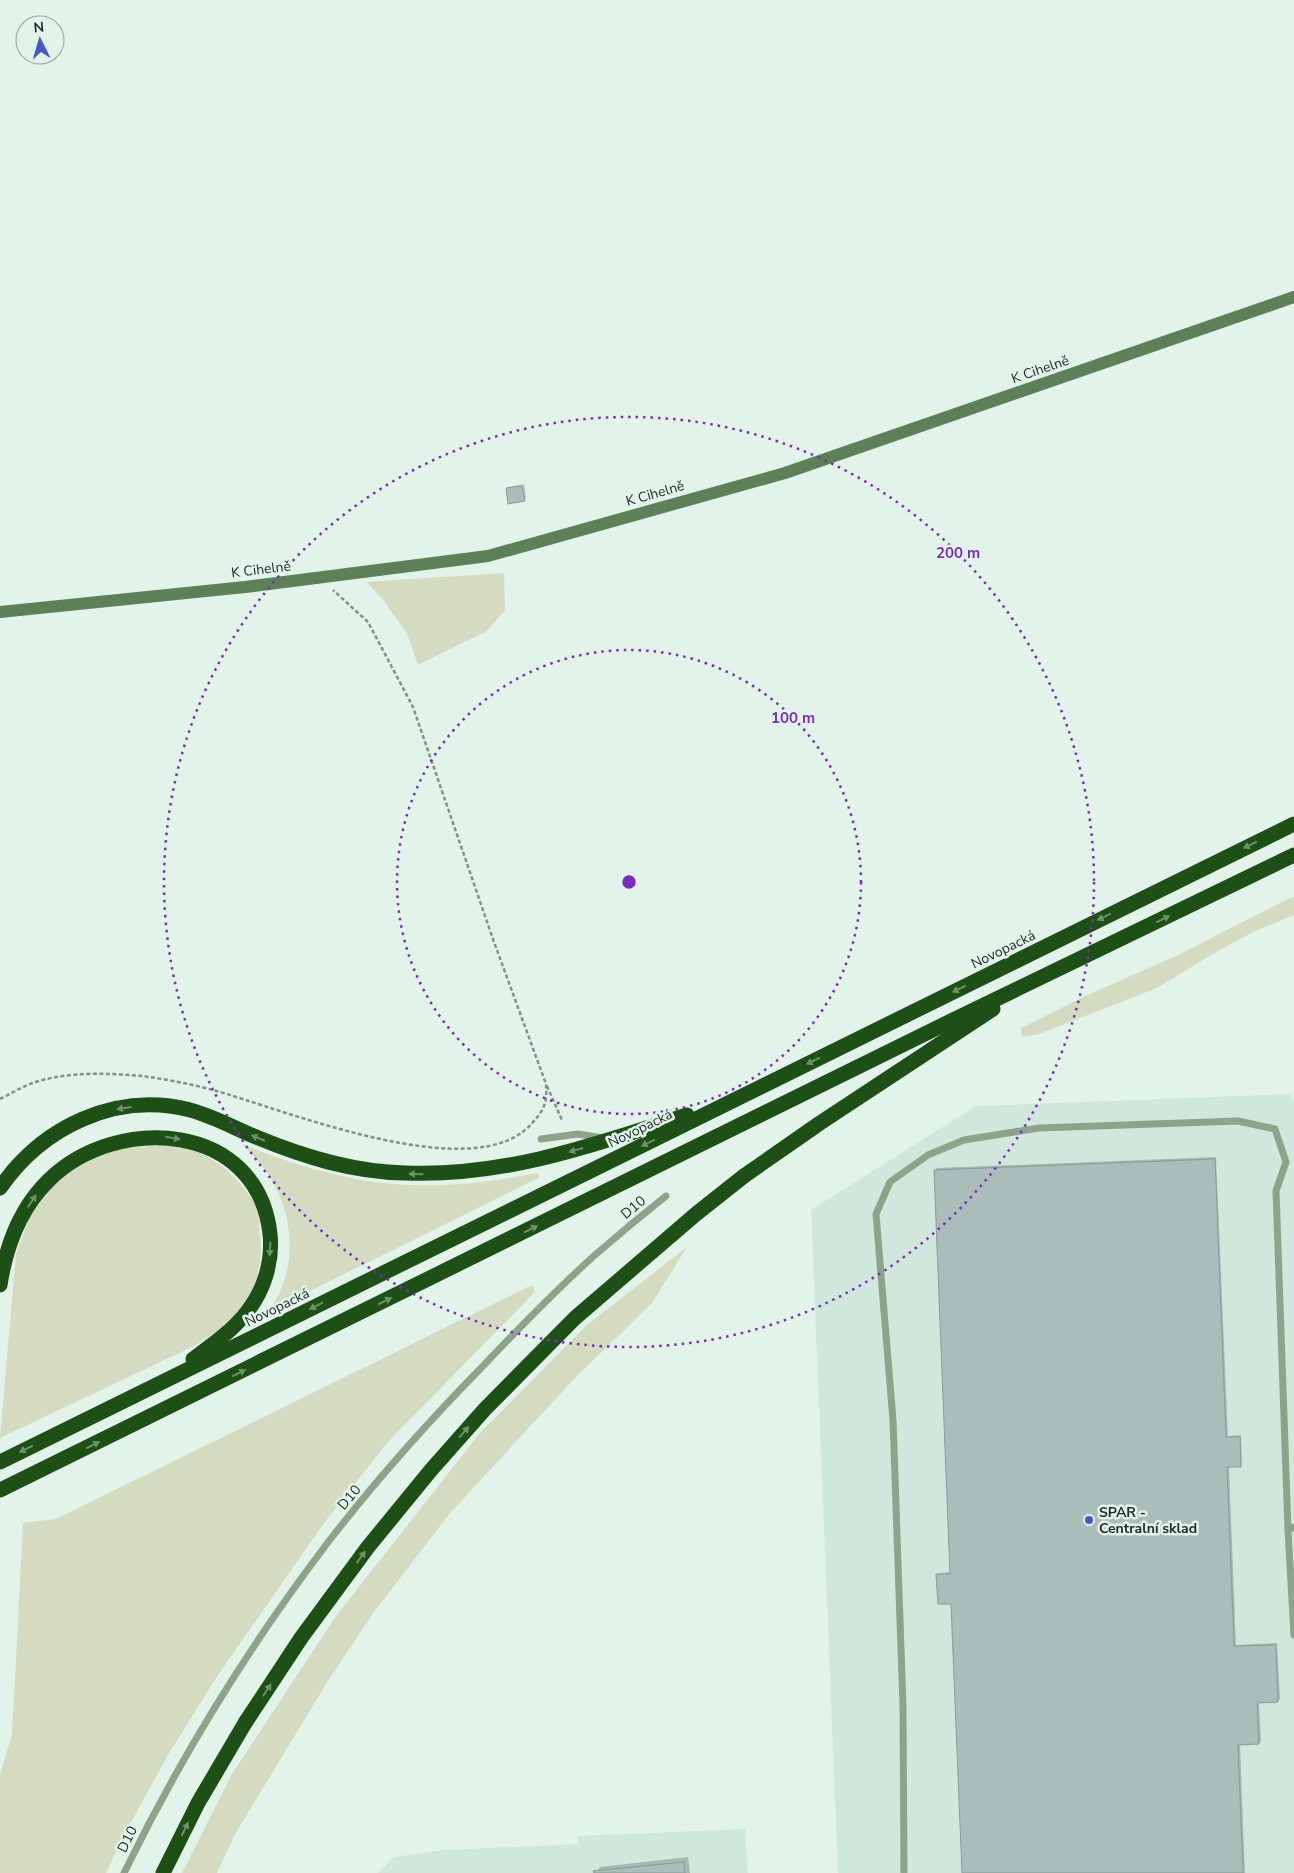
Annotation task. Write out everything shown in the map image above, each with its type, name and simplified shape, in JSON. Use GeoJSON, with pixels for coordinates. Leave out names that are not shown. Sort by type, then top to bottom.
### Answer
{"type":"FeatureCollection","features":[{"type":"Feature","properties":{"kind":"highway","name":"Novopacká"},"geometry":{"type":"LineString","coordinates":[[0,1462],[1294,824]]}},
{"type":"Feature","properties":{"kind":"highway","name":"D10"},"geometry":{"type":"LineString","coordinates":[[0,1490],[1294,855]]}},
{"type":"Feature","properties":{"kind":"highway"},"geometry":{"type":"LineString","coordinates":[[162,1873],[198,1804],[231,1747],[301,1638],[368,1547],[431,1470],[485,1409],[575,1318],[696,1214],[744,1176],[820,1123],[1040,978]]}},
{"type":"Feature","properties":{"kind":"highway"},"geometry":{"type":"LineString","coordinates":[[0,1188],[25,1156],[62,1128],[75,1121],[102,1112],[138,1106],[171,1106],[189,1110],[227,1123],[295,1152],[364,1170],[444,1174],[479,1171],[549,1157],[613,1139],[739,1098]]}},
{"type":"Feature","properties":{"kind":"highway"},"geometry":{"type":"LineString","coordinates":[[0,1285],[10,1244],[30,1204],[49,1180],[71,1162],[110,1143],[150,1137],[192,1142],[218,1153],[240,1169],[249,1179],[262,1203],[269,1228],[270,1252],[263,1283],[255,1301],[239,1321],[219,1340],[162,1382]]}},
{"type":"Feature","properties":{"kind":"street","name":"K Cihelně"},"geometry":{"type":"LineString","coordinates":[[0,612],[488,556],[786,472],[1294,297]]}},
{"type":"Feature","properties":{"kind":"lane"},"geometry":{"type":"LineString","coordinates":[[904,1873],[903,1706],[893,1420],[876,1214],[890,1182],[928,1155],[964,1140],[1039,1128],[1238,1121],[1275,1129],[1286,1162],[1276,1192],[1286,1496],[1291,1529],[1294,1635]]}},
{"type":"Feature","properties":{"kind":"lane"},"geometry":{"type":"LineString","coordinates":[[541,1139],[578,1134],[613,1139]]}},
{"type":"Feature","properties":{"kind":"lane","name":"D10"},"geometry":{"type":"LineString","coordinates":[[124,1873],[145,1831],[207,1722],[262,1636],[329,1541],[445,1405],[523,1323],[595,1255],[666,1196]]}},
{"type":"Feature","properties":{"kind":"lane"},"geometry":{"type":"LineString","coordinates":[[1286,1496],[1294,1493]]}},
{"type":"Feature","properties":{"kind":"path"},"geometry":{"type":"LineString","coordinates":[[318,577],[368,622],[413,707],[494,942],[546,1084],[562,1120]]}},
{"type":"Feature","properties":{"kind":"path"},"geometry":{"type":"LineString","coordinates":[[0,1100],[30,1084],[55,1078],[105,1074],[144,1076],[211,1089],[316,1122],[404,1145],[463,1148],[488,1146],[506,1142],[517,1137],[539,1115],[545,1103],[546,1084]]}},
{"type":"Feature","properties":{"kind":"shaded area"},"geometry":{"type":"Polygon","coordinates":[[[504,573],[505,610],[487,631],[418,665],[407,633],[367,582],[504,573]]]}},
{"type":"Feature","properties":{"kind":"shaded area"},"geometry":{"type":"Polygon","coordinates":[[[1294,896],[1294,915],[1253,932],[1157,988],[1039,1034],[1023,1037],[1021,1035],[1021,1028],[1083,997],[1176,956],[1294,896]]]}},
{"type":"Feature","properties":{"kind":"shaded area"},"geometry":{"type":"Polygon","coordinates":[[[1290,1094],[1294,1102],[1294,1873],[838,1873],[811,1210],[976,1106],[1290,1094]]]}},
{"type":"Feature","properties":{"kind":"shaded area"},"geometry":{"type":"Polygon","coordinates":[[[242,1144],[317,1170],[368,1181],[394,1184],[458,1184],[492,1181],[537,1173],[540,1177],[268,1312],[278,1297],[288,1263],[290,1245],[288,1227],[284,1209],[270,1177],[261,1164],[242,1144]]]}},
{"type":"Feature","properties":{"kind":"shaded area"},"geometry":{"type":"Polygon","coordinates":[[[180,1145],[220,1164],[236,1178],[256,1206],[259,1220],[261,1255],[258,1273],[250,1295],[230,1320],[196,1345],[0,1438],[16,1254],[30,1216],[40,1198],[65,1174],[88,1160],[117,1148],[180,1145]]]}},
{"type":"Feature","properties":{"kind":"shaded area"},"geometry":{"type":"Polygon","coordinates":[[[687,1247],[652,1303],[575,1378],[450,1513],[374,1612],[328,1681],[235,1834],[217,1873],[182,1873],[232,1774],[336,1616],[480,1433],[587,1325],[687,1247]]]}},
{"type":"Feature","properties":{"kind":"shaded area"},"geometry":{"type":"Polygon","coordinates":[[[532,1285],[535,1292],[387,1443],[324,1523],[218,1675],[168,1755],[123,1837],[106,1873],[0,1873],[0,1775],[12,1735],[23,1523],[56,1519],[532,1285]]]}},
{"type":"Feature","properties":{"kind":"shaded area"},"geometry":{"type":"Polygon","coordinates":[[[745,1829],[748,1873],[378,1873],[394,1857],[445,1850],[578,1844],[578,1836],[745,1829]]]}},
{"type":"Feature","properties":{"kind":"building"},"geometry":{"type":"Polygon","coordinates":[[[522,486],[525,501],[508,504],[506,488],[522,486]]]}},
{"type":"Feature","properties":{"kind":"building","name":"SPAR - Centralní sklad"},"geometry":{"type":"Polygon","coordinates":[[[1215,1159],[1226,1437],[1240,1437],[1241,1467],[1227,1467],[1234,1646],[1276,1645],[1278,1702],[1257,1703],[1259,1744],[1238,1745],[1243,1873],[962,1873],[951,1604],[938,1604],[936,1574],[950,1574],[934,1170],[1215,1159]]]}},
{"type":"Feature","properties":{"kind":"building"},"geometry":{"type":"Polygon","coordinates":[[[684,1862],[685,1873],[594,1873],[593,1871],[684,1862]]]}},
{"type":"Feature","properties":{"kind":"place","name":"SPAR - Centralní sklad"},"geometry":{"type":"Point","coordinates":[1089,1520]}}]}
